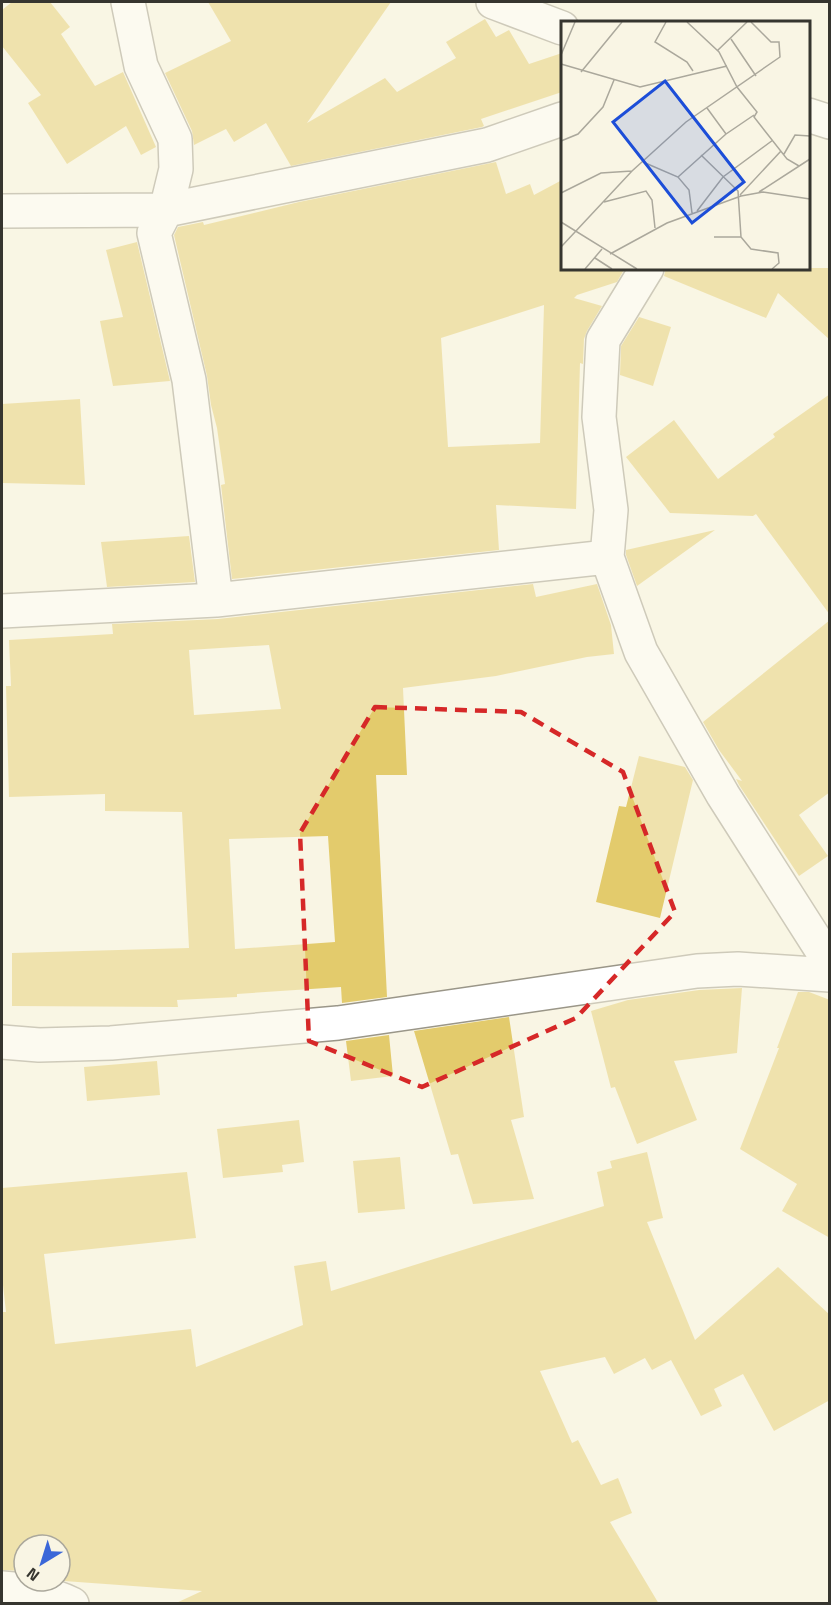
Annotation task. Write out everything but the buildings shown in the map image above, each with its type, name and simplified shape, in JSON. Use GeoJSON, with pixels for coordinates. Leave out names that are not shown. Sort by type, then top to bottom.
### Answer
{"type":"FeatureCollection","features":[{"type":"Feature","properties":{"kind":"street"},"geometry":{"type":"LineString","coordinates":[[128,2],[141,66],[175,139],[176,169],[166,210],[154,233],[189,380],[216,600]]}},
{"type":"Feature","properties":{"kind":"street"},"geometry":{"type":"LineString","coordinates":[[493,2],[561,28]]}},
{"type":"Feature","properties":{"kind":"street"},"geometry":{"type":"LineString","coordinates":[[810,116],[830,122]]}},
{"type":"Feature","properties":{"kind":"street"},"geometry":{"type":"LineString","coordinates":[[2,211],[166,210],[487,145],[561,119]]}},
{"type":"Feature","properties":{"kind":"street"},"geometry":{"type":"LineString","coordinates":[[646,270],[603,340],[599,417],[611,510],[607,557],[641,652],[723,795],[830,963]]}},
{"type":"Feature","properties":{"kind":"street"},"geometry":{"type":"LineString","coordinates":[[2,611],[216,600],[607,557]]}},
{"type":"Feature","properties":{"kind":"street"},"geometry":{"type":"LineString","coordinates":[[2,1042],[39,1045],[111,1043],[338,1023],[697,971],[738,969],[830,975]]}},
{"type":"Feature","properties":{"kind":"street"},"geometry":{"type":"LineString","coordinates":[[2,1588],[34,1592],[60,1598],[72,1604]]}},
{"type":"Feature","properties":{"kind":"highlighted area"},"geometry":{"type":"Polygon","coordinates":[[[375,707],[521,712],[623,772],[675,912],[576,1018],[422,1087],[309,1041],[300,833],[375,707]]]}}]}
